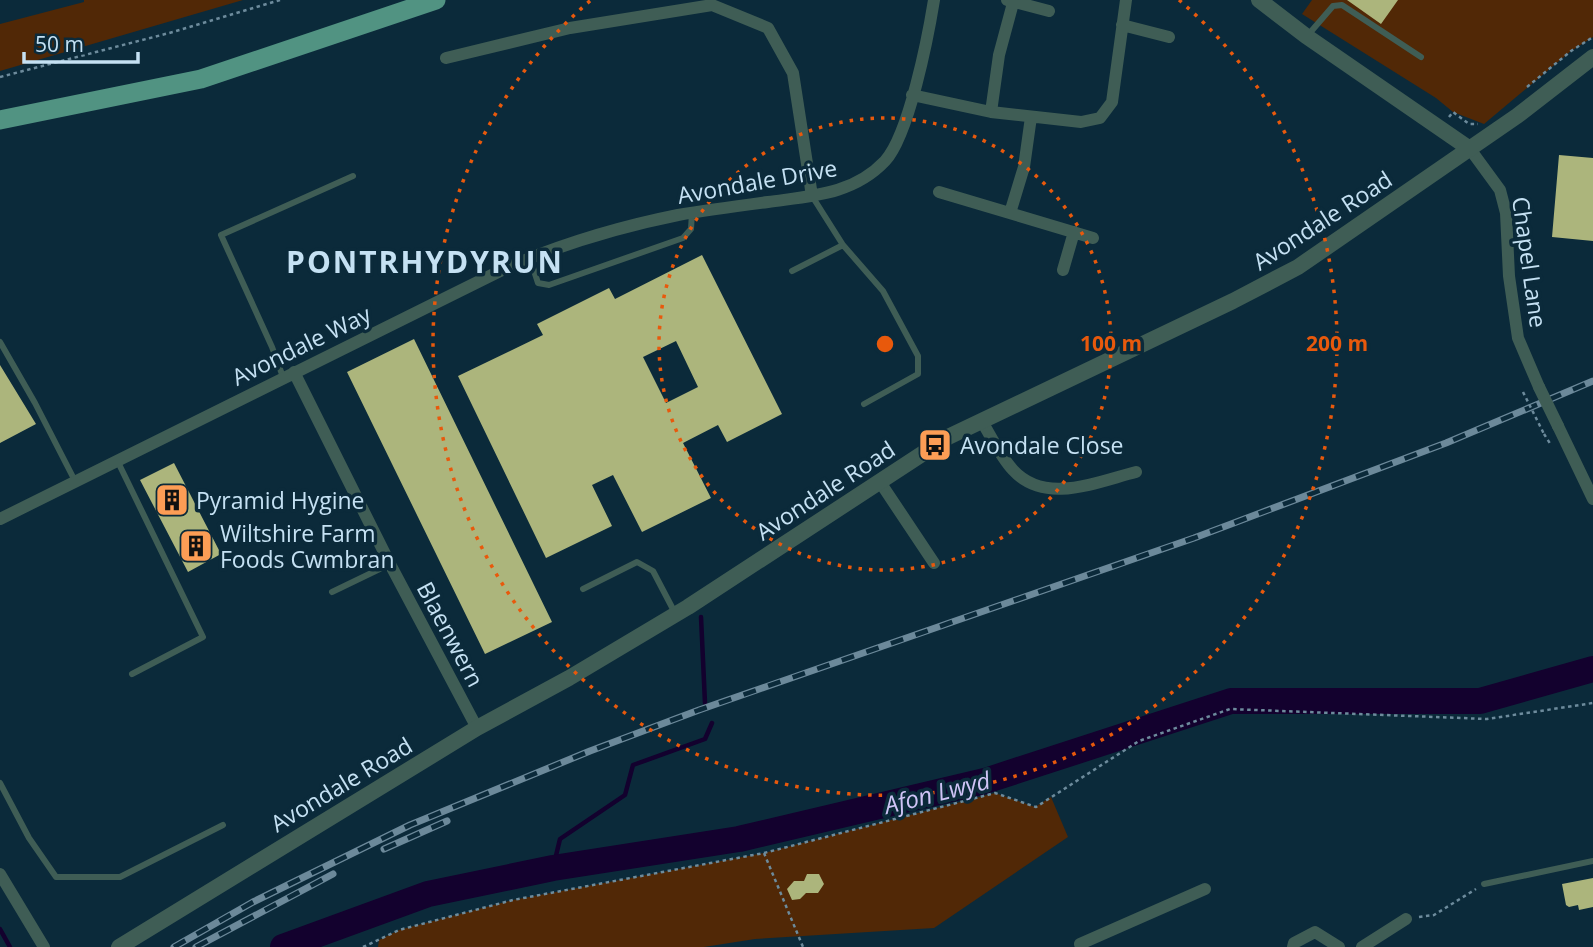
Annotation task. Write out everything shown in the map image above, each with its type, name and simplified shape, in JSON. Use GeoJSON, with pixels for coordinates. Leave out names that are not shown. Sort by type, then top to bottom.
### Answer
{"type":"FeatureCollection","features":[{"type":"Feature","properties":{"kind":"main road"},"geometry":{"type":"LineString","coordinates":[[0,120],[201,79],[436,0]]}},
{"type":"Feature","properties":{"kind":"street","name":"Avondale Drive"},"geometry":{"type":"LineString","coordinates":[[627,227],[692,213],[838,191],[863,180],[886,160],[902,131],[934,0]]}},
{"type":"Feature","properties":{"kind":"street"},"geometry":{"type":"LineString","coordinates":[[912,95],[991,113],[1091,121],[1106,112],[1112,102],[1126,0]]}},
{"type":"Feature","properties":{"kind":"street"},"geometry":{"type":"LineString","coordinates":[[1259,0],[1306,36],[1470,149]]}},
{"type":"Feature","properties":{"kind":"street"},"geometry":{"type":"LineString","coordinates":[[991,113],[1010,2],[1049,11]]}},
{"type":"Feature","properties":{"kind":"street"},"geometry":{"type":"LineString","coordinates":[[446,58],[570,28],[712,5],[768,28],[793,73],[812,196]]}},
{"type":"Feature","properties":{"kind":"street"},"geometry":{"type":"LineString","coordinates":[[1122,25],[1169,37]]}},
{"type":"Feature","properties":{"kind":"street","name":"Avondale Road"},"geometry":{"type":"LineString","coordinates":[[119,947],[477,728],[569,678],[676,614],[942,441],[1298,267],[1470,149],[1593,57]]}},
{"type":"Feature","properties":{"kind":"street"},"geometry":{"type":"LineString","coordinates":[[1010,213],[1024,167],[1031,117]]}},
{"type":"Feature","properties":{"kind":"street","name":"Chapel Lane"},"geometry":{"type":"LineString","coordinates":[[1470,149],[1500,190],[1506,213],[1509,276],[1518,338],[1593,499]]}},
{"type":"Feature","properties":{"kind":"street"},"geometry":{"type":"LineString","coordinates":[[939,192],[1093,238]]}},
{"type":"Feature","properties":{"kind":"street","name":"Avondale Way"},"geometry":{"type":"LineString","coordinates":[[0,519],[530,258],[591,236],[627,227]]}},
{"type":"Feature","properties":{"kind":"street"},"geometry":{"type":"LineString","coordinates":[[1063,270],[1074,232]]}},
{"type":"Feature","properties":{"kind":"street","name":"Blaenwern"},"geometry":{"type":"LineString","coordinates":[[288,375],[477,728]]}},
{"type":"Feature","properties":{"kind":"street"},"geometry":{"type":"LineString","coordinates":[[981,420],[1013,471],[1041,488],[1066,489],[1136,472]]}},
{"type":"Feature","properties":{"kind":"street"},"geometry":{"type":"LineString","coordinates":[[880,482],[934,563]]}},
{"type":"Feature","properties":{"kind":"street"},"geometry":{"type":"LineString","coordinates":[[0,874],[44,947]]}},
{"type":"Feature","properties":{"kind":"street"},"geometry":{"type":"LineString","coordinates":[[1080,944],[1098,942],[1205,889]]}},
{"type":"Feature","properties":{"kind":"street"},"geometry":{"type":"LineString","coordinates":[[1362,947],[1406,919]]}},
{"type":"Feature","properties":{"kind":"street"},"geometry":{"type":"LineString","coordinates":[[1293,947],[1294,943],[1315,932],[1339,947]]}},
{"type":"Feature","properties":{"kind":"lane"},"geometry":{"type":"LineString","coordinates":[[1306,36],[1333,6],[1342,5],[1421,57]]}},
{"type":"Feature","properties":{"kind":"lane"},"geometry":{"type":"LineString","coordinates":[[288,375],[220,234],[353,176]]}},
{"type":"Feature","properties":{"kind":"lane"},"geometry":{"type":"LineString","coordinates":[[812,196],[843,245],[883,290],[918,356],[918,374],[864,404]]}},
{"type":"Feature","properties":{"kind":"lane"},"geometry":{"type":"LineString","coordinates":[[530,258],[538,283],[549,285],[683,238],[691,229],[692,213]]}},
{"type":"Feature","properties":{"kind":"lane"},"geometry":{"type":"LineString","coordinates":[[792,271],[843,245]]}},
{"type":"Feature","properties":{"kind":"lane"},"geometry":{"type":"LineString","coordinates":[[0,342],[75,481]]}},
{"type":"Feature","properties":{"kind":"lane"},"geometry":{"type":"LineString","coordinates":[[117,460],[203,637],[132,674]]}},
{"type":"Feature","properties":{"kind":"lane"},"geometry":{"type":"LineString","coordinates":[[583,589],[637,562],[653,571],[676,614]]}},
{"type":"Feature","properties":{"kind":"lane"},"geometry":{"type":"LineString","coordinates":[[332,593],[390,564]]}},
{"type":"Feature","properties":{"kind":"lane"},"geometry":{"type":"LineString","coordinates":[[0,783],[29,838],[55,877],[120,877],[223,825]]}},
{"type":"Feature","properties":{"kind":"lane"},"geometry":{"type":"LineString","coordinates":[[1484,884],[1593,861]]}},
{"type":"Feature","properties":{"kind":"path"},"geometry":{"type":"LineString","coordinates":[[0,77],[173,32],[280,0]]}},
{"type":"Feature","properties":{"kind":"path"},"geometry":{"type":"LineString","coordinates":[[1527,87],[1571,51],[1593,37]]}},
{"type":"Feature","properties":{"kind":"path"},"geometry":{"type":"LineString","coordinates":[[1441,128],[1453,112],[1469,124],[1484,124]]}},
{"type":"Feature","properties":{"kind":"path"},"geometry":{"type":"LineString","coordinates":[[1523,392],[1544,434]]}},
{"type":"Feature","properties":{"kind":"path"},"geometry":{"type":"LineString","coordinates":[[363,947],[399,930],[513,900],[764,853],[995,793],[1036,807],[1139,741],[1230,709],[1487,719],[1593,703]]}},
{"type":"Feature","properties":{"kind":"path"},"geometry":{"type":"LineString","coordinates":[[764,853],[803,947]]}},
{"type":"Feature","properties":{"kind":"path"},"geometry":{"type":"LineString","coordinates":[[1406,919],[1434,915],[1484,884]]}},
{"type":"Feature","properties":{"kind":"path"},"geometry":{"type":"LineString","coordinates":[[379,940],[379,947]]}},
{"type":"Feature","properties":{"kind":"shaded area"},"geometry":{"type":"Polygon","coordinates":[[[84,0],[243,0],[0,71],[0,24],[84,0]]]}},
{"type":"Feature","properties":{"kind":"shaded area"},"geometry":{"type":"Polygon","coordinates":[[[1312,0],[1593,0],[1593,37],[1571,51],[1484,124],[1453,112],[1436,98],[1302,14],[1312,0]]]}},
{"type":"Feature","properties":{"kind":"shaded area"},"geometry":{"type":"Polygon","coordinates":[[[995,793],[1035,807],[1051,797],[1068,837],[934,928],[755,939],[704,947],[378,947],[379,940],[399,930],[513,900],[764,853],[995,793]]]}},
{"type":"Feature","properties":{"kind":"building"},"geometry":{"type":"Polygon","coordinates":[[[1347,0],[1398,0],[1381,24],[1347,0]]]}},
{"type":"Feature","properties":{"kind":"building"},"geometry":{"type":"Polygon","coordinates":[[[1559,155],[1593,158],[1593,241],[1552,237],[1559,155]]]}},
{"type":"Feature","properties":{"kind":"building"},"geometry":{"type":"Polygon","coordinates":[[[702,255],[782,414],[727,442],[718,425],[683,443],[711,498],[642,532],[613,475],[592,485],[612,526],[546,558],[458,376],[543,335],[537,324],[609,288],[615,299],[702,255]],[[676,341],[643,357],[666,403],[698,387],[676,341]]]}},
{"type":"Feature","properties":{"kind":"building"},"geometry":{"type":"Polygon","coordinates":[[[414,339],[552,622],[485,654],[347,372],[414,339]]]}},
{"type":"Feature","properties":{"kind":"building"},"geometry":{"type":"Polygon","coordinates":[[[0,365],[36,424],[0,443],[0,365]]]}},
{"type":"Feature","properties":{"kind":"building","name":"Pyramid Hygine"},"geometry":{"type":"Polygon","coordinates":[[[174,463],[221,554],[188,572],[140,480],[174,463]]]}},
{"type":"Feature","properties":{"kind":"building"},"geometry":{"type":"Polygon","coordinates":[[[807,874],[819,874],[824,884],[818,893],[806,893],[800,899],[792,900],[787,889],[794,881],[804,881],[807,874]]]}},
{"type":"Feature","properties":{"kind":"building"},"geometry":{"type":"Polygon","coordinates":[[[1593,878],[1593,907],[1579,910],[1578,905],[1566,905],[1562,884],[1593,878]]]}},
{"type":"Feature","properties":{"kind":"waterway"},"geometry":{"type":"LineString","coordinates":[[701,617],[705,703]]}},
{"type":"Feature","properties":{"kind":"waterway","name":"Afon Lwyd"},"geometry":{"type":"LineString","coordinates":[[283,947],[428,894],[553,868],[739,839],[985,781],[1231,701],[1480,701],[1593,669]]}},
{"type":"Feature","properties":{"kind":"waterway"},"geometry":{"type":"LineString","coordinates":[[553,868],[560,839],[625,795],[633,765],[705,739],[712,723]]}},
{"type":"Feature","properties":{"kind":"waterway"},"geometry":{"type":"LineString","coordinates":[[0,929],[10,947]]}},
{"type":"Feature","properties":{"kind":"railway"},"geometry":{"type":"LineString","coordinates":[[174,947],[253,902],[410,825],[590,751],[699,710],[1194,538],[1446,443],[1593,381]]}},
{"type":"Feature","properties":{"kind":"railway"},"geometry":{"type":"LineString","coordinates":[[384,849],[447,821]]}},
{"type":"Feature","properties":{"kind":"railway"},"geometry":{"type":"LineString","coordinates":[[196,947],[333,874]]}},
{"type":"Feature","properties":{"kind":"place","name":"Avondale Close"},"geometry":{"type":"Point","coordinates":[935,445]}},
{"type":"Feature","properties":{"kind":"place","name":"Pyramid Hygine"},"geometry":{"type":"Point","coordinates":[172,500]}},
{"type":"Feature","properties":{"kind":"place","name":"Wiltshire Farm Foods Cwmbran"},"geometry":{"type":"Point","coordinates":[196,546]}},
{"type":"Feature","properties":{"kind":"district","name":"PONTRHYDYRUN"},"geometry":{"type":"Point","coordinates":[425,261]}}]}
